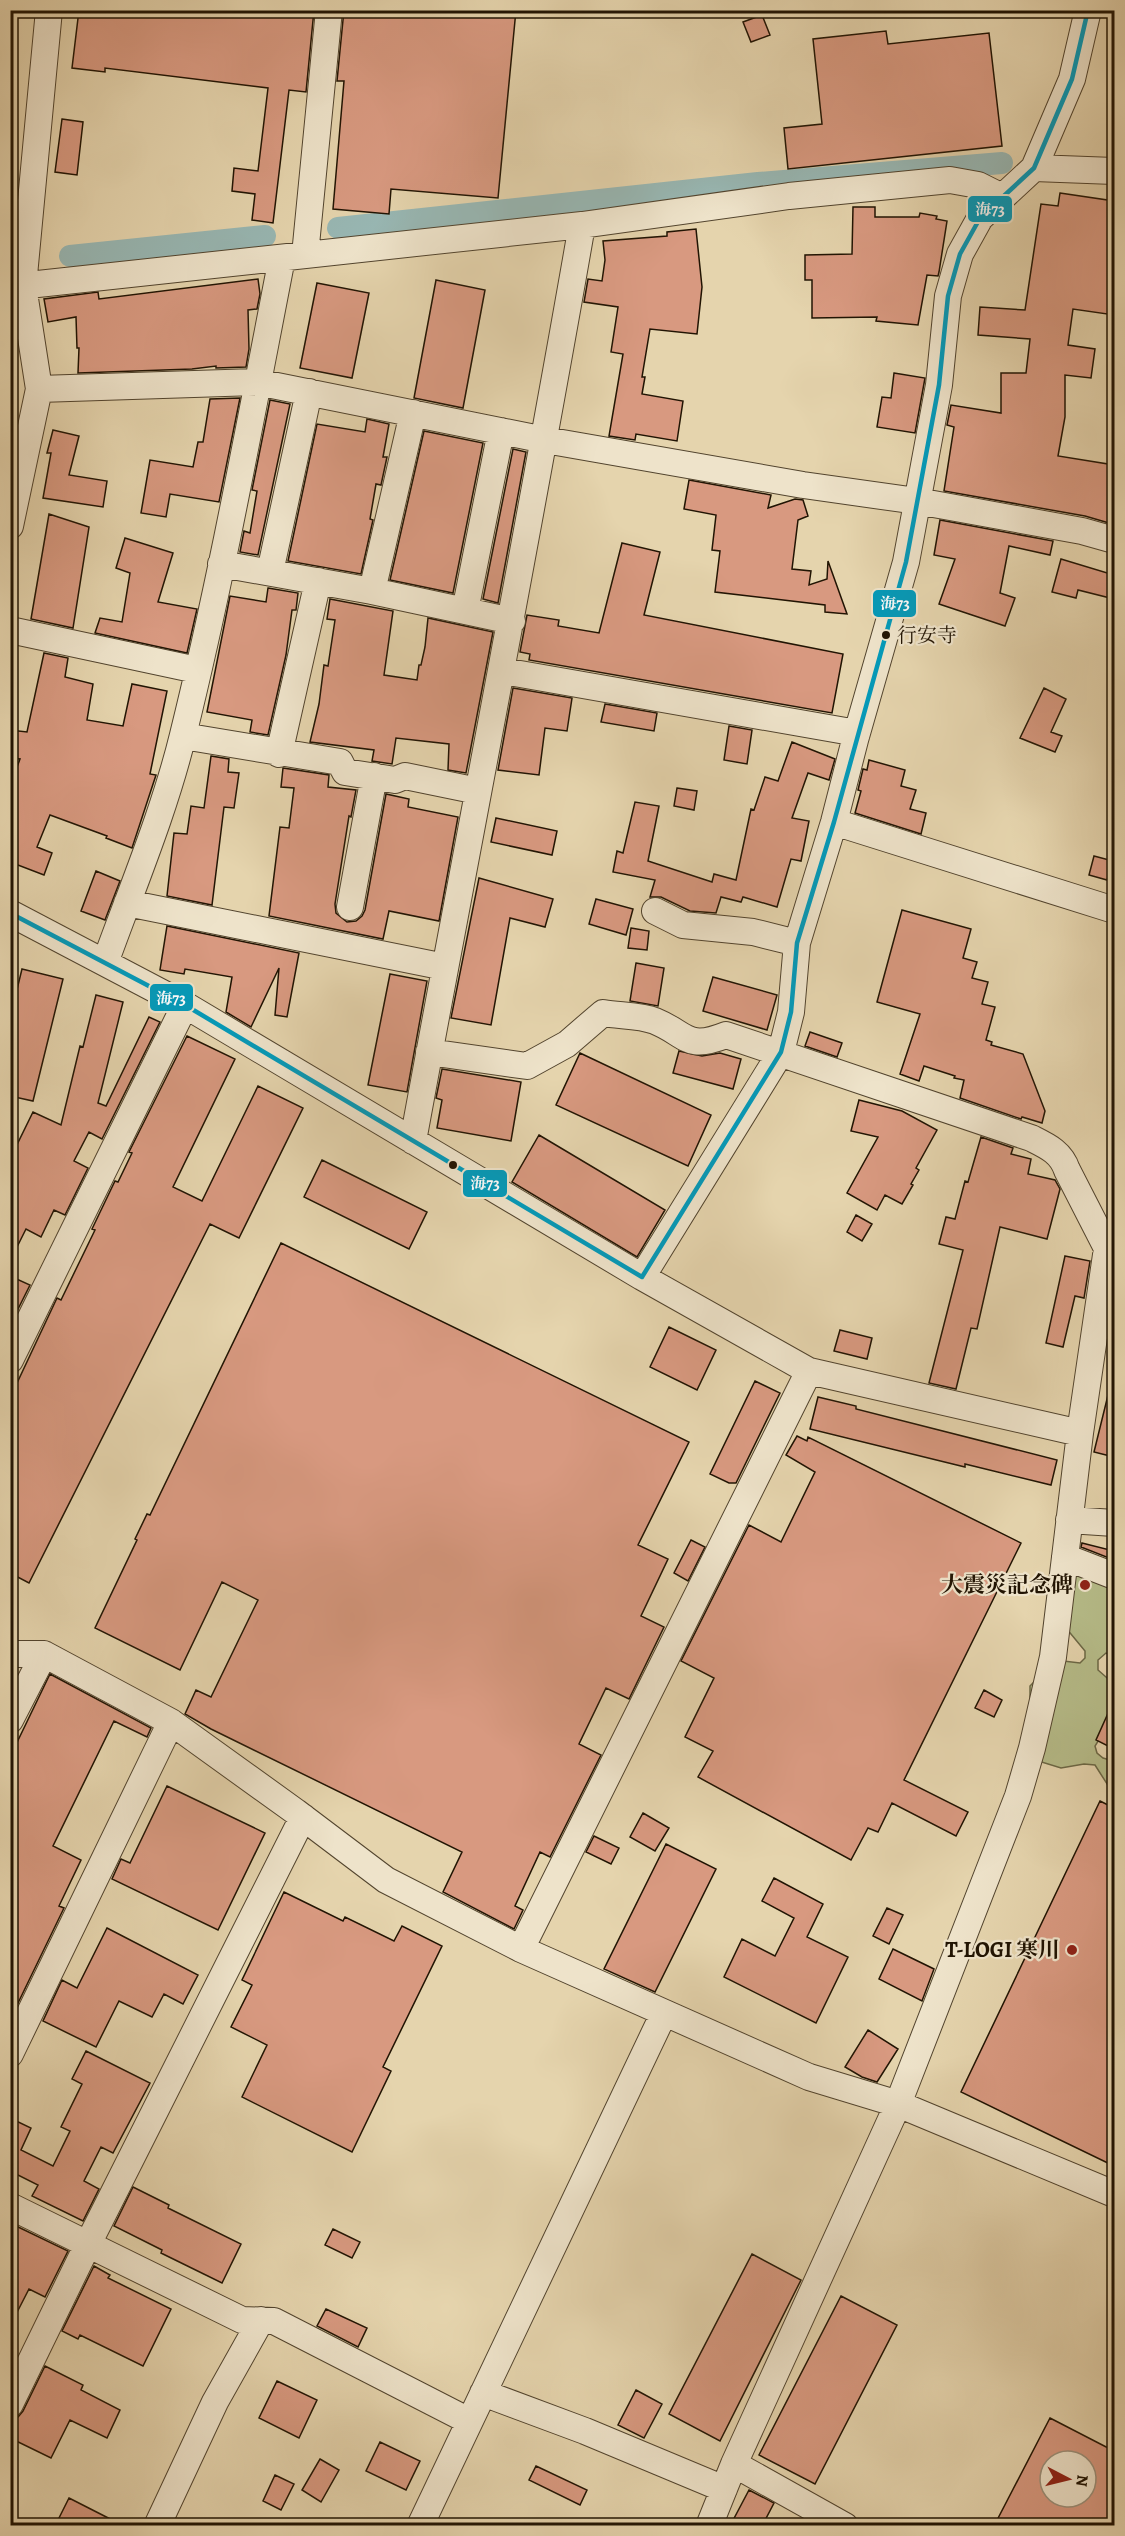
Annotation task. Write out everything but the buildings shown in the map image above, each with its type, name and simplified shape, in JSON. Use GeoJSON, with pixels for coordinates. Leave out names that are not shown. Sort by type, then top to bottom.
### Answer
{"type":"FeatureCollection","features":[{"type":"Feature","properties":{"kind":"street"},"geometry":{"type":"LineString","coordinates":[[10,526],[39,389],[17,287],[49,10]]}},
{"type":"Feature","properties":{"kind":"street"},"geometry":{"type":"LineString","coordinates":[[105,963],[159,816],[183,735],[258,382],[293,257],[329,10]]}},
{"type":"Feature","properties":{"kind":"street"},"geometry":{"type":"LineString","coordinates":[[642,1277],[781,1052],[790,1012],[797,944],[834,822],[857,732],[906,562],[939,385],[948,296],[960,254],[980,218],[1034,168],[1072,79],[1088,10]]}},
{"type":"Feature","properties":{"kind":"street"},"geometry":{"type":"LineString","coordinates":[[1034,168],[1114,171]]}},
{"type":"Feature","properties":{"kind":"street"},"geometry":{"type":"LineString","coordinates":[[17,287],[582,225],[789,196],[950,180],[978,184],[1002,197]]}},
{"type":"Feature","properties":{"kind":"street"},"geometry":{"type":"LineString","coordinates":[[413,1141],[477,791],[512,621],[582,225]]}},
{"type":"Feature","properties":{"kind":"street"},"geometry":{"type":"LineString","coordinates":[[39,389],[258,382],[545,440],[803,485],[917,501],[1082,531],[1114,540]]}},
{"type":"Feature","properties":{"kind":"street"},"geometry":{"type":"LineString","coordinates":[[270,573],[309,392]]}},
{"type":"Feature","properties":{"kind":"street"},"geometry":{"type":"LineString","coordinates":[[372,591],[413,413]]}},
{"type":"Feature","properties":{"kind":"street"},"geometry":{"type":"LineString","coordinates":[[465,611],[501,431]]}},
{"type":"Feature","properties":{"kind":"street"},"geometry":{"type":"LineString","coordinates":[[220,564],[372,591],[512,621]]}},
{"type":"Feature","properties":{"kind":"street"},"geometry":{"type":"LineString","coordinates":[[279,754],[318,581]]}},
{"type":"Feature","properties":{"kind":"street"},"geometry":{"type":"LineString","coordinates":[[10,630],[197,670]]}},
{"type":"Feature","properties":{"kind":"street"},"geometry":{"type":"LineString","coordinates":[[502,671],[857,732]]}},
{"type":"Feature","properties":{"kind":"street"},"geometry":{"type":"LineString","coordinates":[[183,735],[279,754],[340,762],[345,772],[395,780],[405,776],[477,791]]}},
{"type":"Feature","properties":{"kind":"street"},"geometry":{"type":"LineString","coordinates":[[350,907],[374,776]]}},
{"type":"Feature","properties":{"kind":"street"},"geometry":{"type":"LineString","coordinates":[[834,822],[1114,910]]}},
{"type":"Feature","properties":{"kind":"street"},"geometry":{"type":"LineString","coordinates":[[127,903],[445,967]]}},
{"type":"Feature","properties":{"kind":"street"},"geometry":{"type":"LineString","coordinates":[[655,911],[683,925],[753,932],[797,944]]}},
{"type":"Feature","properties":{"kind":"street"},"geometry":{"type":"LineString","coordinates":[[10,913],[185,1005],[642,1277],[808,1371],[1080,1433]]}},
{"type":"Feature","properties":{"kind":"street"},"geometry":{"type":"LineString","coordinates":[[10,1360],[18,1325],[185,1005]]}},
{"type":"Feature","properties":{"kind":"street"},"geometry":{"type":"LineString","coordinates":[[429,1052],[527,1066],[567,1044],[603,1013],[655,1021],[682,1038],[706,1043],[726,1035],[1031,1138],[1048,1147],[1063,1157],[1067,1170],[1112,1253],[1106,1255],[1080,1433],[1053,1658],[1021,1787],[898,2104],[734,2464],[709,2526]]}},
{"type":"Feature","properties":{"kind":"street"},"geometry":{"type":"LineString","coordinates":[[521,1949],[808,1371]]}},
{"type":"Feature","properties":{"kind":"street"},"geometry":{"type":"LineString","coordinates":[[1070,1520],[1114,1523]]}},
{"type":"Feature","properties":{"kind":"street"},"geometry":{"type":"LineString","coordinates":[[1065,1557],[1114,1576]]}},
{"type":"Feature","properties":{"kind":"street"},"geometry":{"type":"LineString","coordinates":[[10,1654],[44,1654],[171,1722],[386,1880],[521,1949],[809,2077],[898,2104],[1114,2194]]}},
{"type":"Feature","properties":{"kind":"street"},"geometry":{"type":"LineString","coordinates":[[10,1720],[44,1654]]}},
{"type":"Feature","properties":{"kind":"street"},"geometry":{"type":"LineString","coordinates":[[10,2054],[171,1722]]}},
{"type":"Feature","properties":{"kind":"street"},"geometry":{"type":"LineString","coordinates":[[10,2404],[303,1817]]}},
{"type":"Feature","properties":{"kind":"street"},"geometry":{"type":"LineString","coordinates":[[420,2526],[664,2013]]}},
{"type":"Feature","properties":{"kind":"street"},"geometry":{"type":"LineString","coordinates":[[10,2206],[242,2320],[274,2321],[469,2421]]}},
{"type":"Feature","properties":{"kind":"street"},"geometry":{"type":"LineString","coordinates":[[157,2526],[215,2402],[261,2320]]}},
{"type":"Feature","properties":{"kind":"street"},"geometry":{"type":"LineString","coordinates":[[483,2393],[585,2431],[724,2489]]}},
{"type":"Feature","properties":{"kind":"street"},"geometry":{"type":"LineString","coordinates":[[734,2464],[845,2526]]}},
{"type":"Feature","properties":{"kind":"green space"},"geometry":{"type":"Polygon","coordinates":[[[1071,1573],[1114,1576],[1114,1656],[1106,1653],[1098,1660],[1098,1670],[1114,1684],[1114,1735],[1100,1738],[1095,1746],[1097,1753],[1103,1758],[1114,1761],[1114,1789],[1109,1787],[1095,1765],[1084,1764],[1061,1768],[1035,1760],[1035,1708],[1030,1697],[1030,1686],[1055,1660],[1080,1663],[1085,1658],[1085,1651],[1066,1628],[1071,1573]]]}},
{"type":"Feature","properties":{"kind":"waterway"},"geometry":{"type":"LineString","coordinates":[[338,228],[758,183],[1002,163]]}},
{"type":"Feature","properties":{"kind":"waterway"},"geometry":{"type":"LineString","coordinates":[[70,256],[265,236]]}},
{"type":"Feature","properties":{"kind":"transit line","name":"海73"},"geometry":{"type":"LineString","coordinates":[[642,1277],[781,1052],[791,1012],[797,943],[834,822],[906,562],[939,385],[948,296],[960,254],[980,218],[1034,168],[1072,79],[1088,10]]}},
{"type":"Feature","properties":{"kind":"transit line","name":"海73"},"geometry":{"type":"LineString","coordinates":[[10,913],[185,1005],[642,1277]]}},
{"type":"Feature","properties":{"kind":"place","name":"行安寺"},"geometry":{"type":"Point","coordinates":[886,635]}},
{"type":"Feature","properties":{"kind":"place","name":"大震災記念碑"},"geometry":{"type":"Point","coordinates":[1085,1585]}},
{"type":"Feature","properties":{"kind":"place","name":"T-LOGI 寒川"},"geometry":{"type":"Point","coordinates":[1072,1950]}}]}
